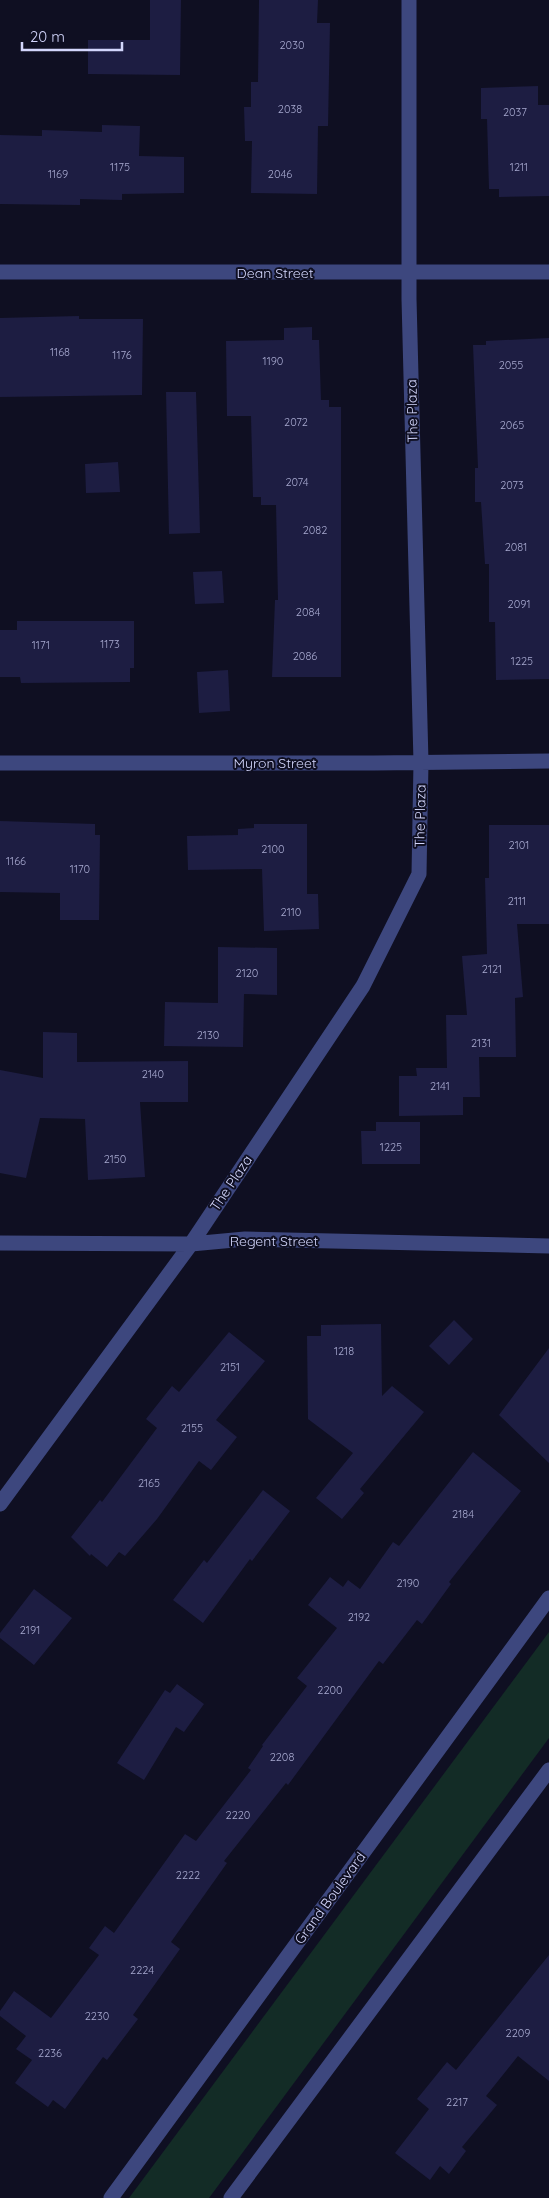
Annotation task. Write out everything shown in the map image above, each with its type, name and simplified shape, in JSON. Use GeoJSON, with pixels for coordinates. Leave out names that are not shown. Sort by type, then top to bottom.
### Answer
{"type":"FeatureCollection","features":[{"type":"Feature","properties":{"kind":"street","name":"The Plaza"},"geometry":{"type":"LineString","coordinates":[[0,1504],[190,1244],[363,986],[419,874],[421,762],[409,273],[409,0]]}},
{"type":"Feature","properties":{"kind":"street","name":"Dean Street"},"geometry":{"type":"LineString","coordinates":[[0,272],[549,272]]}},
{"type":"Feature","properties":{"kind":"street","name":"Myron Street"},"geometry":{"type":"LineString","coordinates":[[0,763],[549,761]]}},
{"type":"Feature","properties":{"kind":"street","name":"Regent Street"},"geometry":{"type":"LineString","coordinates":[[0,1244],[190,1244],[245,1240],[549,1246]]}},
{"type":"Feature","properties":{"kind":"street","name":"Grand Boulevard"},"geometry":{"type":"LineString","coordinates":[[111,2198],[549,1598]]}},
{"type":"Feature","properties":{"kind":"street"},"geometry":{"type":"LineString","coordinates":[[231,2198],[549,1770]]}},
{"type":"Feature","properties":{"kind":"green space"},"geometry":{"type":"Polygon","coordinates":[[[549,1632],[549,1738],[209,2198],[129,2198],[549,1632]]]}},
{"type":"Feature","properties":{"kind":"building"},"geometry":{"type":"Polygon","coordinates":[[[150,0],[181,0],[180,75],[88,74],[88,40],[150,40],[150,0]]]}},
{"type":"Feature","properties":{"kind":"building"},"geometry":{"type":"Polygon","coordinates":[[[259,0],[318,0],[317,23],[330,23],[328,126],[318,126],[317,194],[251,193],[252,141],[245,141],[244,107],[251,107],[251,82],[258,82],[259,0]]]}},
{"type":"Feature","properties":{"kind":"building"},"geometry":{"type":"Polygon","coordinates":[[[538,86],[538,105],[549,105],[549,196],[499,197],[499,189],[489,189],[487,119],[481,119],[481,88],[538,86]]]}},
{"type":"Feature","properties":{"kind":"building"},"geometry":{"type":"Polygon","coordinates":[[[102,125],[140,126],[139,156],[184,157],[184,193],[122,194],[122,200],[80,199],[80,205],[0,204],[0,135],[42,136],[42,130],[102,132],[102,125]]]}},
{"type":"Feature","properties":{"kind":"building"},"geometry":{"type":"Polygon","coordinates":[[[79,316],[79,319],[143,319],[142,395],[0,397],[0,318],[79,316]]]}},
{"type":"Feature","properties":{"kind":"building"},"geometry":{"type":"Polygon","coordinates":[[[312,327],[312,340],[319,340],[321,400],[329,400],[329,407],[341,407],[341,677],[272,677],[275,600],[278,600],[276,505],[261,505],[261,497],[253,497],[251,416],[227,416],[226,341],[284,340],[284,328],[312,327]]]}},
{"type":"Feature","properties":{"kind":"building"},"geometry":{"type":"Polygon","coordinates":[[[549,338],[549,679],[496,680],[495,622],[489,622],[489,564],[485,564],[481,502],[475,502],[475,468],[478,468],[473,345],[486,345],[486,341],[549,338]]]}},
{"type":"Feature","properties":{"kind":"building"},"geometry":{"type":"Polygon","coordinates":[[[166,392],[196,392],[200,533],[169,534],[166,392]]]}},
{"type":"Feature","properties":{"kind":"building"},"geometry":{"type":"Polygon","coordinates":[[[118,462],[120,492],[86,493],[85,464],[118,462]]]}},
{"type":"Feature","properties":{"kind":"building"},"geometry":{"type":"Polygon","coordinates":[[[222,571],[224,603],[195,604],[193,572],[222,571]]]}},
{"type":"Feature","properties":{"kind":"building"},"geometry":{"type":"Polygon","coordinates":[[[17,621],[134,621],[134,668],[130,668],[130,682],[21,683],[20,677],[0,677],[0,630],[17,630],[17,621]]]}},
{"type":"Feature","properties":{"kind":"building"},"geometry":{"type":"Polygon","coordinates":[[[228,670],[230,711],[199,713],[197,672],[228,670]]]}},
{"type":"Feature","properties":{"kind":"building"},"geometry":{"type":"Polygon","coordinates":[[[0,821],[95,824],[95,835],[100,835],[99,920],[60,920],[60,893],[0,892],[0,821]]]}},
{"type":"Feature","properties":{"kind":"building"},"geometry":{"type":"Polygon","coordinates":[[[254,824],[307,824],[307,894],[318,894],[319,929],[264,931],[262,869],[188,870],[187,836],[238,835],[238,829],[254,828],[254,824]]]}},
{"type":"Feature","properties":{"kind":"building"},"geometry":{"type":"Polygon","coordinates":[[[489,825],[549,825],[549,924],[517,924],[523,997],[515,998],[516,1057],[479,1057],[480,1097],[463,1097],[463,1115],[399,1116],[399,1076],[417,1076],[416,1068],[447,1068],[446,1015],[467,1015],[462,956],[487,954],[485,878],[489,878],[489,825]]]}},
{"type":"Feature","properties":{"kind":"building"},"geometry":{"type":"Polygon","coordinates":[[[218,947],[277,948],[277,995],[244,994],[243,1047],[164,1046],[165,1002],[218,1003],[218,947]]]}},
{"type":"Feature","properties":{"kind":"building"},"geometry":{"type":"Polygon","coordinates":[[[43,1032],[77,1033],[77,1062],[188,1061],[188,1102],[140,1102],[145,1177],[88,1180],[85,1119],[40,1118],[26,1178],[0,1173],[0,1070],[43,1078],[43,1032]]]}},
{"type":"Feature","properties":{"kind":"building"},"geometry":{"type":"Polygon","coordinates":[[[376,1122],[420,1122],[420,1164],[362,1164],[361,1131],[376,1131],[376,1122]]]}},
{"type":"Feature","properties":{"kind":"building"},"geometry":{"type":"Polygon","coordinates":[[[454,1320],[473,1339],[449,1365],[429,1346],[454,1320]]]}},
{"type":"Feature","properties":{"kind":"building"},"geometry":{"type":"Polygon","coordinates":[[[381,1324],[382,1396],[392,1386],[424,1412],[360,1489],[364,1493],[342,1519],[316,1498],[353,1453],[308,1419],[307,1336],[321,1336],[321,1325],[381,1324]]]}},
{"type":"Feature","properties":{"kind":"building"},"geometry":{"type":"Polygon","coordinates":[[[229,1332],[265,1361],[216,1420],[237,1437],[211,1470],[199,1461],[157,1519],[125,1556],[119,1552],[107,1567],[91,1554],[90,1556],[71,1537],[100,1500],[102,1502],[157,1428],[146,1419],[172,1386],[179,1392],[229,1332]]]}},
{"type":"Feature","properties":{"kind":"building"},"geometry":{"type":"Polygon","coordinates":[[[549,1348],[549,1463],[499,1415],[549,1348]]]}},
{"type":"Feature","properties":{"kind":"building"},"geometry":{"type":"Polygon","coordinates":[[[473,1452],[521,1491],[449,1582],[451,1584],[422,1624],[417,1620],[383,1664],[379,1661],[288,1785],[286,1783],[224,1861],[227,1863],[171,1942],[180,1949],[133,2015],[138,2019],[107,2060],[103,2057],[65,2109],[53,2100],[48,2107],[15,2083],[32,2060],[16,2049],[26,2036],[0,2016],[0,2011],[14,1991],[51,2018],[99,1955],[89,1948],[105,1926],[114,1933],[185,1834],[196,1841],[251,1770],[248,1768],[262,1745],[307,1686],[297,1678],[337,1628],[308,1605],[330,1577],[343,1587],[348,1580],[360,1589],[393,1542],[399,1546],[473,1452]]]}},
{"type":"Feature","properties":{"kind":"building"},"geometry":{"type":"Polygon","coordinates":[[[263,1490],[290,1511],[252,1561],[250,1559],[203,1623],[173,1600],[204,1560],[207,1563],[263,1490]]]}},
{"type":"Feature","properties":{"kind":"building"},"geometry":{"type":"Polygon","coordinates":[[[34,1589],[72,1618],[34,1665],[0,1638],[0,1633],[34,1589]]]}},
{"type":"Feature","properties":{"kind":"building"},"geometry":{"type":"Polygon","coordinates":[[[177,1684],[204,1704],[184,1732],[176,1727],[144,1780],[117,1763],[165,1690],[170,1693],[177,1684]]]}},
{"type":"Feature","properties":{"kind":"building"},"geometry":{"type":"Polygon","coordinates":[[[549,1955],[549,2081],[518,2056],[486,2096],[497,2105],[462,2147],[466,2151],[449,2174],[440,2166],[430,2180],[395,2153],[429,2109],[417,2099],[447,2062],[456,2070],[549,1955]]]}}]}
